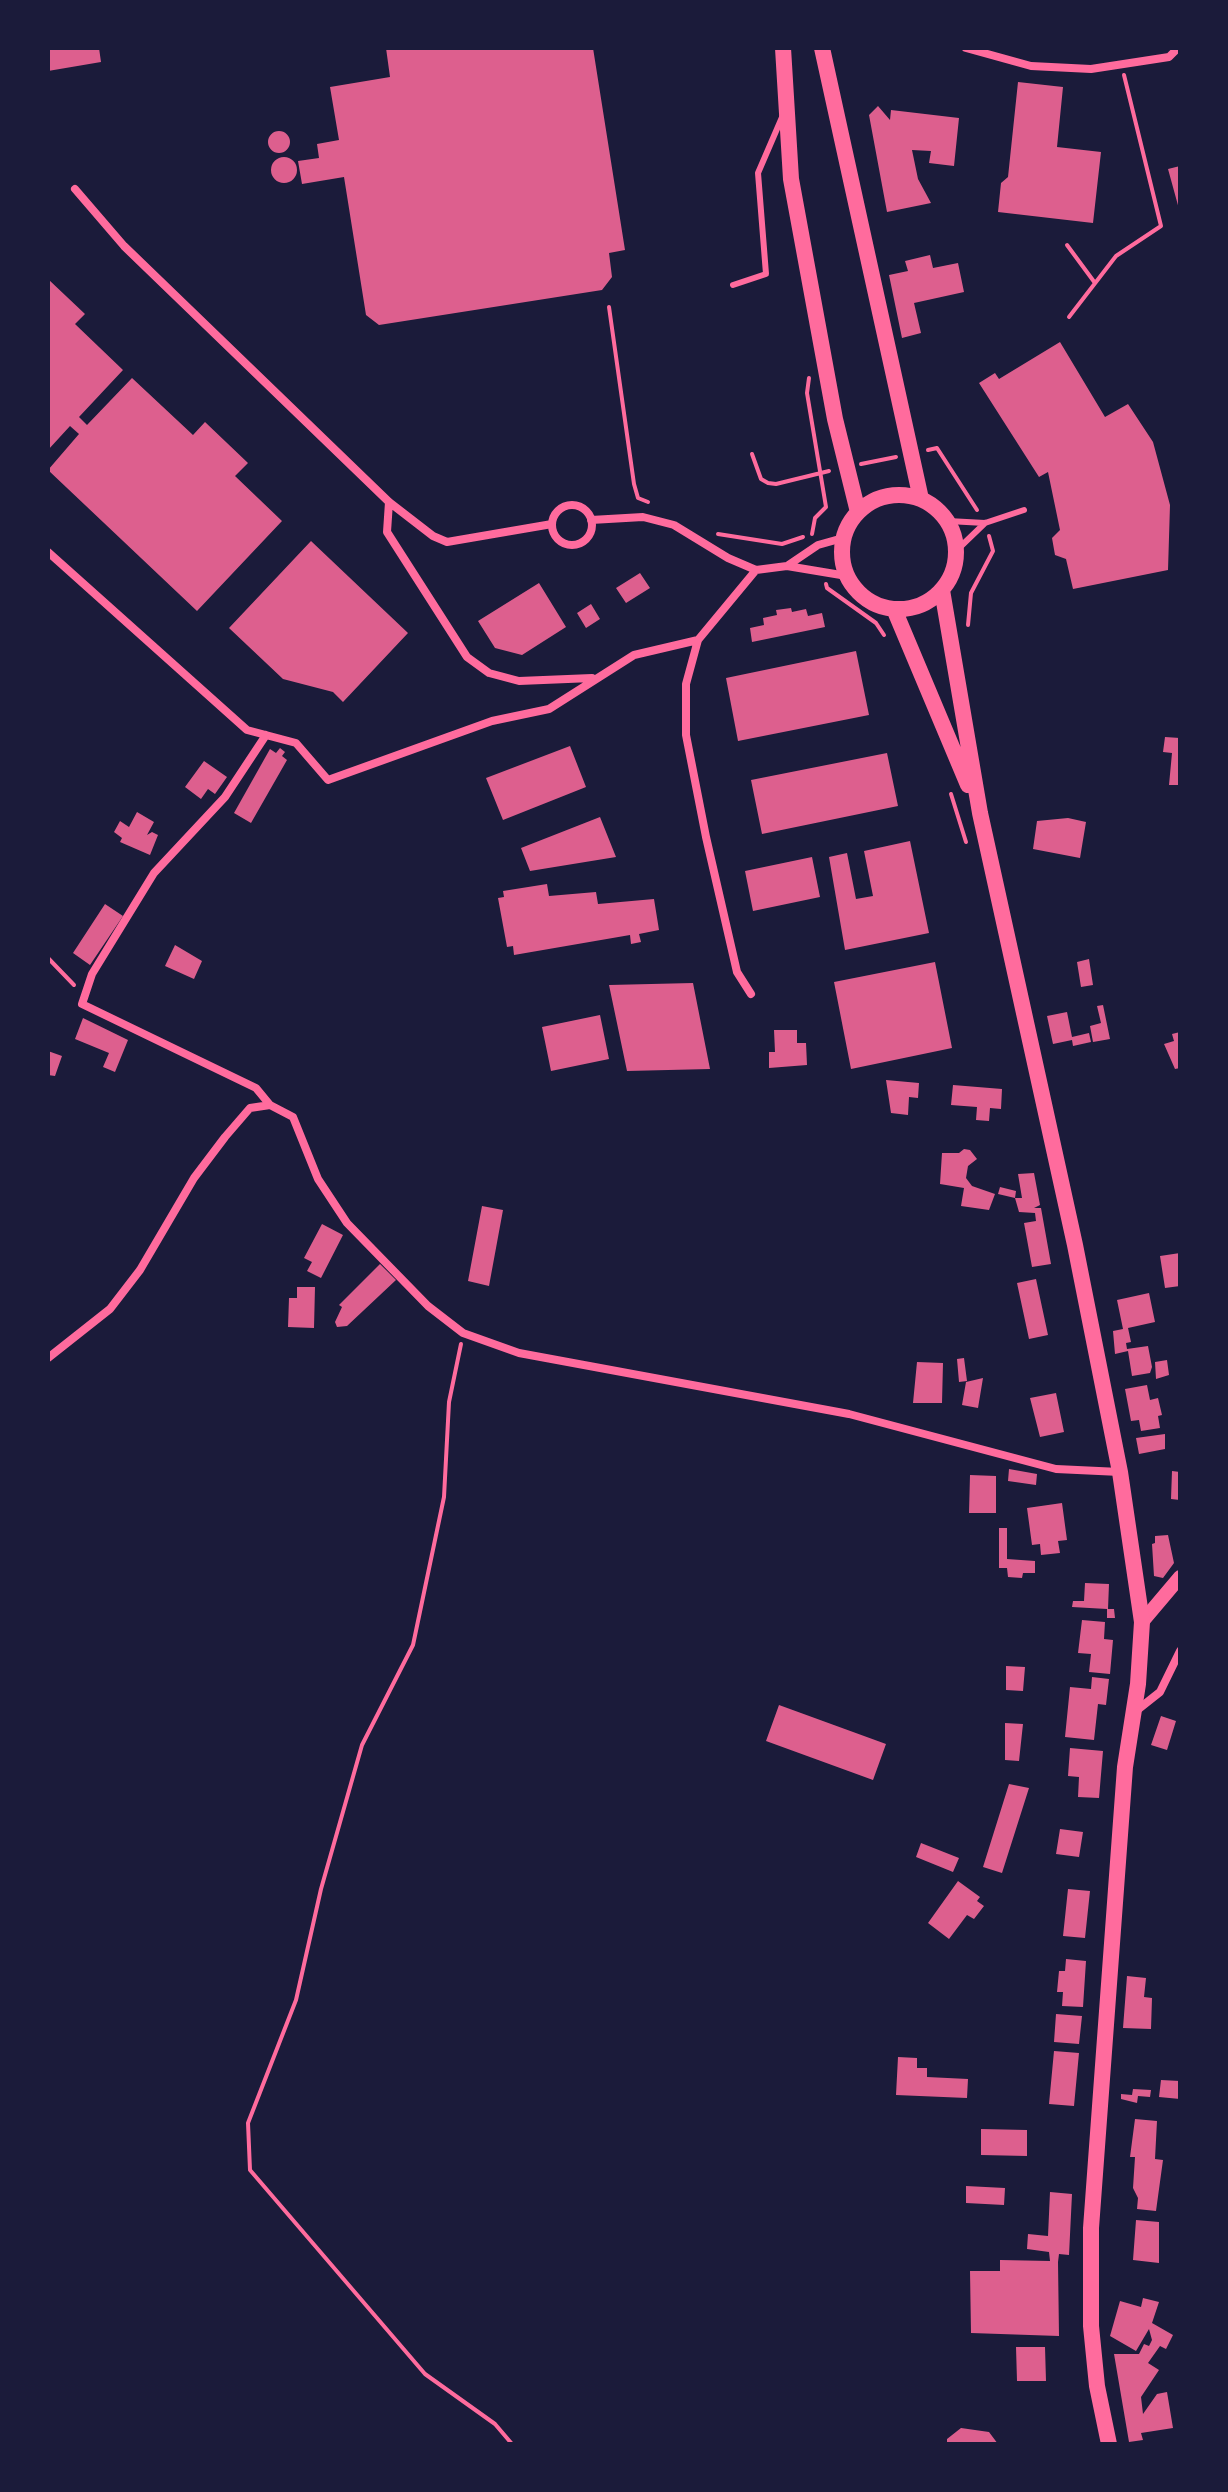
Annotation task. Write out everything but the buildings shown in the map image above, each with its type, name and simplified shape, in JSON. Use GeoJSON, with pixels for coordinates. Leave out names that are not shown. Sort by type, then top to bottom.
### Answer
{"type":"FeatureCollection","features":[{"type":"Feature","properties":{"kind":"main road"},"geometry":{"type":"LineString","coordinates":[[783,48],[791,179],[858,512]]}},
{"type":"Feature","properties":{"kind":"main road"},"geometry":{"type":"LineString","coordinates":[[825,49],[921,499]]}},
{"type":"Feature","properties":{"kind":"main road"},"geometry":{"type":"LineString","coordinates":[[887,496],[921,499],[936,508],[948,521],[957,550],[950,578],[942,590],[920,605],[894,609],[866,599],[847,576],[842,557],[843,538],[858,512],[887,496]]}},
{"type":"Feature","properties":{"kind":"main road"},"geometry":{"type":"LineString","coordinates":[[942,590],[980,813],[1075,1245],[1120,1472],[1142,1622],[1124,1782],[1091,2228],[1091,2326],[1097,2386],[1109,2444]]}},
{"type":"Feature","properties":{"kind":"main road"},"geometry":{"type":"LineString","coordinates":[[894,609],[980,813]]}},
{"type":"Feature","properties":{"kind":"street"},"geometry":{"type":"LineString","coordinates":[[966,48],[1031,66],[1091,69],[1169,57],[1178,48]]}},
{"type":"Feature","properties":{"kind":"street"},"geometry":{"type":"LineString","coordinates":[[75,189],[124,246],[389,502],[447,542],[552,524]]}},
{"type":"Feature","properties":{"kind":"street"},"geometry":{"type":"LineString","coordinates":[[389,502],[387,532],[467,657],[489,673],[519,681],[593,678]]}},
{"type":"Feature","properties":{"kind":"street"},"geometry":{"type":"LineString","coordinates":[[568,505],[582,508],[591,520],[589,537],[574,545],[558,540],[552,524],[557,512],[568,505]]}},
{"type":"Feature","properties":{"kind":"street"},"geometry":{"type":"LineString","coordinates":[[591,520],[643,517],[674,525],[728,558],[756,570],[787,566],[847,576]]}},
{"type":"Feature","properties":{"kind":"street"},"geometry":{"type":"LineString","coordinates":[[787,566],[810,549],[843,538]]}},
{"type":"Feature","properties":{"kind":"street"},"geometry":{"type":"LineString","coordinates":[[48,552],[247,730],[296,743],[328,780],[492,721],[549,709],[593,678],[634,655],[674,642],[698,640]]}},
{"type":"Feature","properties":{"kind":"street"},"geometry":{"type":"LineString","coordinates":[[751,994],[737,972],[686,735],[686,684],[698,640],[756,570]]}},
{"type":"Feature","properties":{"kind":"street"},"geometry":{"type":"LineString","coordinates":[[266,735],[225,797],[154,873],[92,974],[82,1004],[256,1088],[270,1105],[293,1117],[318,1179],[347,1223],[428,1306],[463,1333],[519,1353],[849,1414],[1056,1469],[1120,1472]]}},
{"type":"Feature","properties":{"kind":"street"},"geometry":{"type":"LineString","coordinates":[[48,1358],[110,1309],[140,1270],[194,1178],[225,1137],[250,1108],[270,1105]]}},
{"type":"Feature","properties":{"kind":"street"},"geometry":{"type":"LineString","coordinates":[[1142,1622],[1180,1577]]}},
{"type":"Feature","properties":{"kind":"street"},"geometry":{"type":"LineString","coordinates":[[1132,1714],[1160,1692],[1180,1651]]}},
{"type":"Feature","properties":{"kind":"lane"},"geometry":{"type":"LineString","coordinates":[[733,285],[766,274],[758,173],[785,112]]}},
{"type":"Feature","properties":{"kind":"lane"},"geometry":{"type":"LineString","coordinates":[[948,521],[985,523],[1024,510]]}},
{"type":"Feature","properties":{"kind":"lane"},"geometry":{"type":"LineString","coordinates":[[957,550],[985,523]]}},
{"type":"Feature","properties":{"kind":"path"},"geometry":{"type":"LineString","coordinates":[[1069,317],[1116,256],[1161,226],[1122,65]]}},
{"type":"Feature","properties":{"kind":"path"},"geometry":{"type":"LineString","coordinates":[[1067,245],[1095,283]]}},
{"type":"Feature","properties":{"kind":"path"},"geometry":{"type":"LineString","coordinates":[[609,307],[634,484],[638,498],[651,503]]}},
{"type":"Feature","properties":{"kind":"path"},"geometry":{"type":"LineString","coordinates":[[752,454],[761,479],[776,484],[937,448],[985,523],[993,551],[971,593],[967,630],[949,634]]}},
{"type":"Feature","properties":{"kind":"path"},"geometry":{"type":"LineString","coordinates":[[711,531],[729,538],[782,544],[812,534]]}},
{"type":"Feature","properties":{"kind":"path"},"geometry":{"type":"LineString","coordinates":[[827,588],[876,623],[885,635]]}},
{"type":"Feature","properties":{"kind":"path"},"geometry":{"type":"LineString","coordinates":[[949,790],[968,848]]}},
{"type":"Feature","properties":{"kind":"path"},"geometry":{"type":"LineString","coordinates":[[48,958],[85,994]]}},
{"type":"Feature","properties":{"kind":"path"},"geometry":{"type":"LineString","coordinates":[[463,1333],[449,1402],[444,1497],[413,1645],[362,1745],[321,1889],[296,2000],[248,2123],[248,2139],[250,2170],[425,2374],[495,2424],[512,2444]]}}]}
